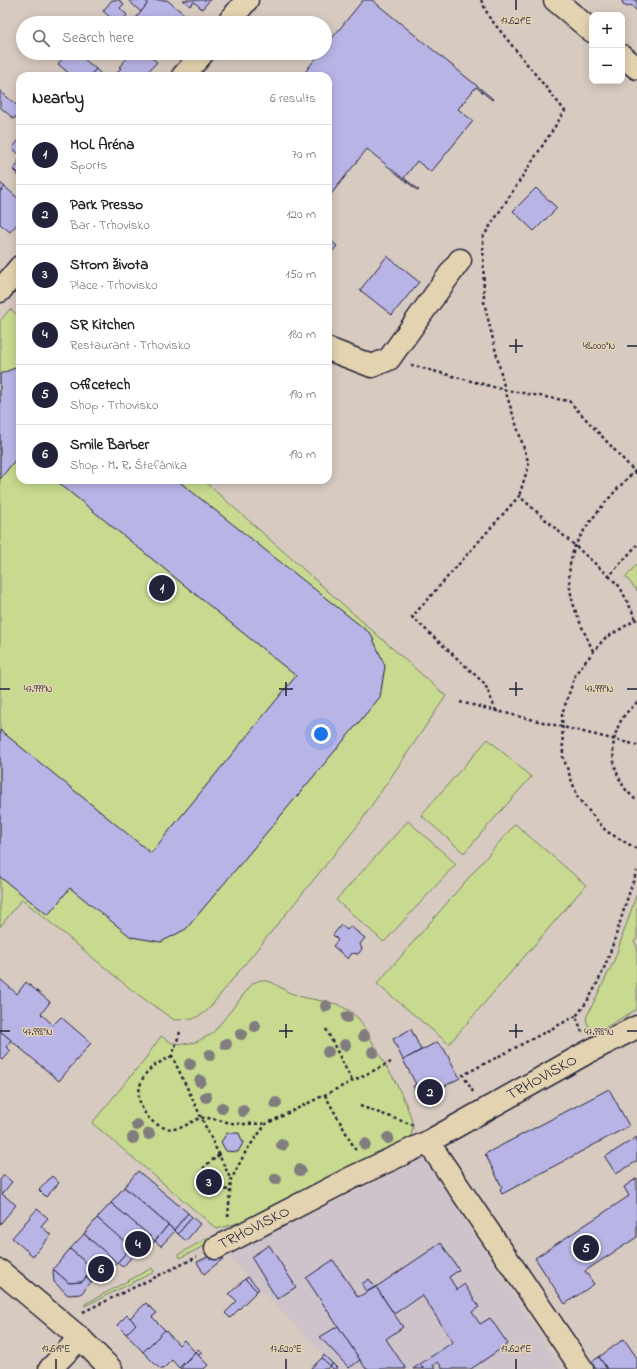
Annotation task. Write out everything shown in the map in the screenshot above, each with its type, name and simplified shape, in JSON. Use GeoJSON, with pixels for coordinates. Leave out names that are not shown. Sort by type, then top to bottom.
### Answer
{"type":"FeatureCollection","features":[{"type":"Feature","properties":{"kind":"street"},"geometry":{"type":"LineString","coordinates":[[234,16],[247,0]]}},
{"type":"Feature","properties":{"kind":"street"},"geometry":{"type":"LineString","coordinates":[[555,0],[589,28]]}},
{"type":"Feature","properties":{"kind":"street"},"geometry":{"type":"LineString","coordinates":[[625,58],[637,68]]}},
{"type":"Feature","properties":{"kind":"street"},"geometry":{"type":"LineString","coordinates":[[186,72],[197,60]]}},
{"type":"Feature","properties":{"kind":"street"},"geometry":{"type":"LineString","coordinates":[[332,351],[372,366],[389,359],[460,260]]}},
{"type":"Feature","properties":{"kind":"street"},"geometry":{"type":"LineString","coordinates":[[0,291],[16,272]]}},
{"type":"Feature","properties":{"kind":"street","name":"TRHOVISKO"},"geometry":{"type":"LineString","coordinates":[[222,1245],[351,1178],[428,1142],[588,1052],[637,1028]]}},
{"type":"Feature","properties":{"kind":"street"},"geometry":{"type":"LineString","coordinates":[[428,1142],[582,1369]]}},
{"type":"Feature","properties":{"kind":"street"},"geometry":{"type":"LineString","coordinates":[[0,1270],[80,1338],[111,1369]]}},
{"type":"Feature","properties":{"kind":"street"},"geometry":{"type":"LineString","coordinates":[[50,1369],[80,1338]]}},
{"type":"Feature","properties":{"kind":"path"},"geometry":{"type":"LineString","coordinates":[[481,0],[489,17],[565,110],[483,237],[484,302],[505,390],[529,464],[519,496],[412,617],[485,684],[496,711]]}},
{"type":"Feature","properties":{"kind":"path"},"geometry":{"type":"LineString","coordinates":[[389,359],[505,390],[569,401],[636,471],[594,517],[575,546],[570,565],[570,588],[577,615],[594,652]]}},
{"type":"Feature","properties":{"kind":"path"},"geometry":{"type":"LineString","coordinates":[[519,496],[620,587],[637,619],[604,639],[576,673],[562,714],[563,757],[578,798],[606,831],[637,849]]}},
{"type":"Feature","properties":{"kind":"path"},"geometry":{"type":"LineString","coordinates":[[609,576],[637,545]]}},
{"type":"Feature","properties":{"kind":"path"},"geometry":{"type":"LineString","coordinates":[[460,702],[637,745]]}},
{"type":"Feature","properties":{"kind":"path"},"geometry":{"type":"LineString","coordinates":[[637,702],[624,715],[615,732],[612,752],[615,771],[624,789],[637,801]]}},
{"type":"Feature","properties":{"kind":"path"},"geometry":{"type":"LineString","coordinates":[[483,1111],[463,1075],[576,1016],[584,1008],[596,987],[612,946],[637,871]]}},
{"type":"Feature","properties":{"kind":"path"},"geometry":{"type":"LineString","coordinates":[[576,1016],[588,1052]]}},
{"type":"Feature","properties":{"kind":"path"},"geometry":{"type":"LineString","coordinates":[[326,1029],[352,1081]]}},
{"type":"Feature","properties":{"kind":"path"},"geometry":{"type":"LineString","coordinates":[[180,1032],[172,1056],[150,1068],[140,1087],[139,1097],[142,1109],[148,1118],[167,1128],[178,1128],[202,1118],[234,1123],[266,1124],[391,1062]]}},
{"type":"Feature","properties":{"kind":"path"},"geometry":{"type":"LineString","coordinates":[[172,1056],[231,1180]]}},
{"type":"Feature","properties":{"kind":"path"},"geometry":{"type":"LineString","coordinates":[[325,1095],[355,1149],[355,1164],[352,1170],[351,1178]]}},
{"type":"Feature","properties":{"kind":"path"},"geometry":{"type":"LineString","coordinates":[[360,1106],[413,1125],[419,1121]]}},
{"type":"Feature","properties":{"kind":"path"},"geometry":{"type":"LineString","coordinates":[[222,1245],[227,1223],[231,1180],[246,1152],[266,1124]]}},
{"type":"Feature","properties":{"kind":"path"},"geometry":{"type":"LineString","coordinates":[[219,1154],[205,1166],[200,1173],[201,1181],[206,1187],[230,1190]]}},
{"type":"Feature","properties":{"kind":"path","name":"TRHOVISKO"},"geometry":{"type":"LineString","coordinates":[[80,1314],[222,1245]]}},
{"type":"Feature","properties":{"kind":"shaded area"},"geometry":{"type":"Polygon","coordinates":[[[423,1157],[562,1369],[338,1369],[228,1256],[423,1157]]]}},
{"type":"Feature","properties":{"kind":"green space"},"geometry":{"type":"Polygon","coordinates":[[[10,309],[16,314],[16,484],[208,484],[446,696],[359,824],[206,1012],[193,1019],[174,1020],[133,991],[22,899],[0,927],[0,321],[10,309]]]}},
{"type":"Feature","properties":{"kind":"green space"},"geometry":{"type":"Polygon","coordinates":[[[637,564],[637,591],[626,577],[637,564]]]}},
{"type":"Feature","properties":{"kind":"green space"},"geometry":{"type":"Polygon","coordinates":[[[488,739],[531,777],[464,853],[421,815],[488,739]]]}},
{"type":"Feature","properties":{"kind":"green space"},"geometry":{"type":"Polygon","coordinates":[[[408,821],[456,864],[384,942],[336,900],[408,821]]]}},
{"type":"Feature","properties":{"kind":"green space"},"geometry":{"type":"Polygon","coordinates":[[[515,824],[586,885],[449,1044],[377,984],[515,824]]]}},
{"type":"Feature","properties":{"kind":"green space"},"geometry":{"type":"Polygon","coordinates":[[[637,893],[637,939],[634,941],[637,947],[637,1009],[591,1036],[586,1018],[614,961],[637,893]]]}},
{"type":"Feature","properties":{"kind":"green space"},"geometry":{"type":"Polygon","coordinates":[[[260,980],[271,982],[290,993],[302,997],[337,1004],[350,1011],[359,1019],[393,1077],[406,1104],[413,1127],[410,1141],[281,1205],[238,1223],[217,1229],[92,1123],[145,1059],[161,1036],[172,1043],[184,1044],[196,1042],[212,1034],[253,983],[260,980]]]}},
{"type":"Feature","properties":{"kind":"green space"},"geometry":{"type":"Polygon","coordinates":[[[209,1237],[212,1242],[180,1258],[179,1254],[209,1237]]]}},
{"type":"Feature","properties":{"kind":"green space"},"geometry":{"type":"Polygon","coordinates":[[[152,1268],[154,1272],[85,1306],[85,1304],[152,1268]]]}},
{"type":"Feature","properties":{"kind":"building"},"geometry":{"type":"Polygon","coordinates":[[[112,0],[119,0],[124,4],[120,8],[127,15],[109,16],[103,11],[112,0]]]}},
{"type":"Feature","properties":{"kind":"building"},"geometry":{"type":"Polygon","coordinates":[[[128,0],[144,0],[148,3],[141,12],[128,0]]]}},
{"type":"Feature","properties":{"kind":"building"},"geometry":{"type":"Polygon","coordinates":[[[144,0],[167,0],[186,16],[138,16],[148,3],[144,0]]]}},
{"type":"Feature","properties":{"kind":"building"},"geometry":{"type":"Polygon","coordinates":[[[183,0],[210,0],[202,9],[194,2],[190,6],[183,0]]]}},
{"type":"Feature","properties":{"kind":"building"},"geometry":{"type":"Polygon","coordinates":[[[363,0],[372,0],[493,99],[492,100],[476,87],[458,109],[473,121],[431,172],[417,161],[404,178],[419,190],[418,191],[367,149],[332,193],[332,72],[305,72],[315,60],[332,60],[332,38],[363,0]]]}},
{"type":"Feature","properties":{"kind":"building"},"geometry":{"type":"Polygon","coordinates":[[[622,0],[637,0],[637,11],[631,5],[628,7],[623,5],[622,0]]]}},
{"type":"Feature","properties":{"kind":"building"},"geometry":{"type":"Polygon","coordinates":[[[61,60],[85,60],[96,69],[93,72],[67,72],[58,64],[61,60]]]}},
{"type":"Feature","properties":{"kind":"building"},"geometry":{"type":"Polygon","coordinates":[[[125,60],[155,60],[157,62],[148,72],[118,72],[121,68],[119,67],[125,60]]]}},
{"type":"Feature","properties":{"kind":"building"},"geometry":{"type":"Polygon","coordinates":[[[0,91],[16,105],[16,116],[14,119],[0,107],[0,91]]]}},
{"type":"Feature","properties":{"kind":"building"},"geometry":{"type":"Polygon","coordinates":[[[16,144],[16,152],[12,148],[16,144]]]}},
{"type":"Feature","properties":{"kind":"building"},"geometry":{"type":"Polygon","coordinates":[[[0,183],[5,187],[0,192],[0,183]]]}},
{"type":"Feature","properties":{"kind":"building"},"geometry":{"type":"Polygon","coordinates":[[[5,187],[16,197],[16,225],[10,232],[0,224],[0,192],[5,187]]]}},
{"type":"Feature","properties":{"kind":"building"},"geometry":{"type":"Polygon","coordinates":[[[536,188],[557,208],[534,231],[513,211],[536,188]]]}},
{"type":"Feature","properties":{"kind":"building"},"geometry":{"type":"Polygon","coordinates":[[[332,242],[337,246],[332,252],[332,242]]]}},
{"type":"Feature","properties":{"kind":"building"},"geometry":{"type":"Polygon","coordinates":[[[387,256],[419,282],[392,315],[360,290],[387,256]]]}},
{"type":"Feature","properties":{"kind":"building"},"geometry":{"type":"Polygon","coordinates":[[[16,368],[16,459],[0,479],[0,374],[16,368]]]}},
{"type":"Feature","properties":{"kind":"building"},"geometry":{"type":"Polygon","coordinates":[[[60,484],[182,484],[371,634],[385,666],[380,697],[186,929],[161,942],[131,937],[70,888],[48,915],[0,877],[0,730],[151,853],[296,676],[60,484]]]}},
{"type":"Feature","properties":{"kind":"building"},"geometry":{"type":"Polygon","coordinates":[[[341,925],[347,930],[350,926],[365,938],[360,944],[362,949],[358,954],[352,953],[348,959],[333,946],[338,940],[333,935],[341,925]]]}},
{"type":"Feature","properties":{"kind":"building"},"geometry":{"type":"Polygon","coordinates":[[[0,979],[17,994],[26,982],[50,1002],[41,1014],[53,1025],[61,1017],[91,1043],[59,1081],[0,1031],[0,979]]]}},
{"type":"Feature","properties":{"kind":"building"},"geometry":{"type":"Polygon","coordinates":[[[411,1029],[421,1050],[403,1060],[393,1039],[411,1029]]]}},
{"type":"Feature","properties":{"kind":"building"},"geometry":{"type":"Polygon","coordinates":[[[0,1031],[11,1040],[6,1047],[11,1051],[3,1060],[0,1057],[0,1031]]]}},
{"type":"Feature","properties":{"kind":"building"},"geometry":{"type":"Polygon","coordinates":[[[437,1042],[444,1049],[460,1078],[441,1088],[442,1090],[424,1099],[424,1101],[423,1098],[420,1099],[413,1086],[416,1084],[403,1060],[437,1042]]]}},
{"type":"Feature","properties":{"kind":"building"},"geometry":{"type":"Polygon","coordinates":[[[609,1089],[629,1126],[502,1194],[500,1189],[502,1187],[485,1154],[609,1089]]]}},
{"type":"Feature","properties":{"kind":"building"},"geometry":{"type":"Polygon","coordinates":[[[227,1133],[239,1133],[243,1143],[238,1152],[226,1151],[221,1142],[227,1133]]]}},
{"type":"Feature","properties":{"kind":"building"},"geometry":{"type":"Polygon","coordinates":[[[637,1137],[637,1161],[616,1174],[605,1157],[637,1137]]]}},
{"type":"Feature","properties":{"kind":"building"},"geometry":{"type":"Polygon","coordinates":[[[138,1171],[188,1213],[174,1230],[124,1187],[138,1171]]]}},
{"type":"Feature","properties":{"kind":"building"},"geometry":{"type":"Polygon","coordinates":[[[4,1175],[12,1182],[2,1194],[16,1205],[0,1224],[0,1180],[4,1175]]]}},
{"type":"Feature","properties":{"kind":"building"},"geometry":{"type":"Polygon","coordinates":[[[52,1176],[59,1183],[46,1197],[39,1190],[52,1176]]]}},
{"type":"Feature","properties":{"kind":"building"},"geometry":{"type":"Polygon","coordinates":[[[637,1178],[637,1237],[585,1271],[594,1284],[565,1304],[535,1258],[629,1196],[624,1187],[637,1178]]]}},
{"type":"Feature","properties":{"kind":"building"},"geometry":{"type":"Polygon","coordinates":[[[124,1187],[168,1225],[155,1241],[111,1203],[124,1187]]]}},
{"type":"Feature","properties":{"kind":"building"},"geometry":{"type":"Polygon","coordinates":[[[111,1203],[150,1236],[136,1252],[97,1218],[111,1203]]]}},
{"type":"Feature","properties":{"kind":"building"},"geometry":{"type":"Polygon","coordinates":[[[37,1209],[48,1218],[41,1226],[51,1235],[33,1256],[12,1238],[37,1209]]]}},
{"type":"Feature","properties":{"kind":"building"},"geometry":{"type":"Polygon","coordinates":[[[188,1213],[192,1217],[178,1234],[174,1230],[188,1213]]]}},
{"type":"Feature","properties":{"kind":"building"},"geometry":{"type":"Polygon","coordinates":[[[192,1217],[200,1224],[186,1241],[178,1234],[192,1217]]]}},
{"type":"Feature","properties":{"kind":"building"},"geometry":{"type":"Polygon","coordinates":[[[97,1218],[131,1247],[117,1263],[84,1234],[97,1218]]]}},
{"type":"Feature","properties":{"kind":"building"},"geometry":{"type":"Polygon","coordinates":[[[168,1225],[175,1231],[161,1246],[155,1241],[168,1225]]]}},
{"type":"Feature","properties":{"kind":"building"},"geometry":{"type":"Polygon","coordinates":[[[84,1234],[112,1258],[98,1274],[70,1249],[84,1234]]]}},
{"type":"Feature","properties":{"kind":"building"},"geometry":{"type":"Polygon","coordinates":[[[150,1236],[155,1241],[141,1256],[136,1252],[150,1236]]]}},
{"type":"Feature","properties":{"kind":"building"},"geometry":{"type":"Polygon","coordinates":[[[441,1243],[459,1270],[449,1277],[457,1290],[464,1284],[479,1307],[472,1312],[480,1324],[490,1318],[508,1344],[471,1369],[443,1369],[438,1362],[433,1365],[435,1369],[423,1369],[420,1364],[453,1342],[422,1295],[394,1314],[376,1287],[441,1243]]]}},
{"type":"Feature","properties":{"kind":"building"},"geometry":{"type":"Polygon","coordinates":[[[269,1245],[296,1287],[277,1299],[251,1257],[269,1245]]]}},
{"type":"Feature","properties":{"kind":"building"},"geometry":{"type":"Polygon","coordinates":[[[131,1247],[136,1252],[123,1267],[117,1263],[131,1247]]]}},
{"type":"Feature","properties":{"kind":"building"},"geometry":{"type":"Polygon","coordinates":[[[70,1249],[93,1269],[82,1282],[69,1283],[53,1269],[70,1249]]]}},
{"type":"Feature","properties":{"kind":"building"},"geometry":{"type":"Polygon","coordinates":[[[218,1252],[224,1258],[204,1274],[197,1262],[218,1252]]]}},
{"type":"Feature","properties":{"kind":"building"},"geometry":{"type":"Polygon","coordinates":[[[112,1258],[117,1263],[104,1278],[98,1274],[112,1258]]]}},
{"type":"Feature","properties":{"kind":"building"},"geometry":{"type":"Polygon","coordinates":[[[333,1260],[358,1297],[376,1287],[403,1327],[386,1339],[406,1369],[366,1369],[306,1278],[333,1260]]]}},
{"type":"Feature","properties":{"kind":"building"},"geometry":{"type":"Polygon","coordinates":[[[93,1269],[100,1275],[92,1283],[86,1278],[93,1269]]]}},
{"type":"Feature","properties":{"kind":"building"},"geometry":{"type":"Polygon","coordinates":[[[54,1270],[69,1283],[82,1282],[86,1278],[91,1282],[81,1294],[68,1295],[54,1282],[54,1270]]]}},
{"type":"Feature","properties":{"kind":"building"},"geometry":{"type":"Polygon","coordinates":[[[248,1277],[259,1289],[257,1291],[245,1279],[248,1277]]]}},
{"type":"Feature","properties":{"kind":"building"},"geometry":{"type":"Polygon","coordinates":[[[245,1279],[257,1291],[230,1318],[225,1313],[237,1301],[229,1294],[245,1279]]]}},
{"type":"Feature","properties":{"kind":"building"},"geometry":{"type":"Polygon","coordinates":[[[369,1279],[375,1287],[366,1292],[362,1284],[369,1279]]]}},
{"type":"Feature","properties":{"kind":"building"},"geometry":{"type":"Polygon","coordinates":[[[146,1303],[157,1313],[152,1317],[165,1330],[143,1352],[126,1334],[136,1324],[130,1318],[146,1303]]]}},
{"type":"Feature","properties":{"kind":"building"},"geometry":{"type":"Polygon","coordinates":[[[127,1315],[136,1324],[126,1334],[117,1325],[127,1315]]]}},
{"type":"Feature","properties":{"kind":"building"},"geometry":{"type":"Polygon","coordinates":[[[338,1326],[360,1360],[349,1368],[320,1337],[338,1326]]]}},
{"type":"Feature","properties":{"kind":"building"},"geometry":{"type":"Polygon","coordinates":[[[165,1330],[179,1345],[184,1340],[195,1352],[179,1368],[172,1360],[163,1369],[160,1369],[143,1352],[165,1330]]]}},
{"type":"Feature","properties":{"kind":"building"},"geometry":{"type":"Polygon","coordinates":[[[624,1339],[637,1358],[637,1369],[607,1369],[599,1357],[624,1339]]]}},
{"type":"Feature","properties":{"kind":"building"},"geometry":{"type":"Polygon","coordinates":[[[198,1349],[202,1353],[199,1355],[195,1352],[198,1349]]]}},
{"type":"Feature","properties":{"kind":"building"},"geometry":{"type":"Polygon","coordinates":[[[195,1352],[208,1365],[204,1369],[180,1369],[195,1352]]]}},
{"type":"Feature","properties":{"kind":"building"},"geometry":{"type":"Polygon","coordinates":[[[324,1355],[333,1364],[330,1366],[322,1358],[324,1355]]]}},
{"type":"Feature","properties":{"kind":"building"},"geometry":{"type":"Polygon","coordinates":[[[599,1357],[607,1369],[596,1369],[591,1362],[599,1357]]]}},
{"type":"Feature","properties":{"kind":"building"},"geometry":{"type":"Polygon","coordinates":[[[322,1358],[330,1366],[327,1369],[310,1369],[322,1358]]]}},
{"type":"Feature","properties":{"kind":"building"},"geometry":{"type":"Polygon","coordinates":[[[333,1364],[338,1369],[333,1369],[330,1366],[333,1364]]]}},
{"type":"Feature","properties":{"kind":"building"},"geometry":{"type":"Polygon","coordinates":[[[420,1364],[423,1369],[413,1369],[420,1364]]]}},
{"type":"Feature","properties":{"kind":"place","name":"MOL Aréna"},"geometry":{"type":"Point","coordinates":[162,588]}},
{"type":"Feature","properties":{"kind":"place","name":"Park Presso"},"geometry":{"type":"Point","coordinates":[430,1092]}},
{"type":"Feature","properties":{"kind":"place","name":"Strom života"},"geometry":{"type":"Point","coordinates":[209,1182]}},
{"type":"Feature","properties":{"kind":"place","name":"SR Kitchen"},"geometry":{"type":"Point","coordinates":[138,1244]}},
{"type":"Feature","properties":{"kind":"place","name":"Officetech"},"geometry":{"type":"Point","coordinates":[586,1248]}},
{"type":"Feature","properties":{"kind":"place","name":"Smile Barber"},"geometry":{"type":"Point","coordinates":[101,1269]}}]}
